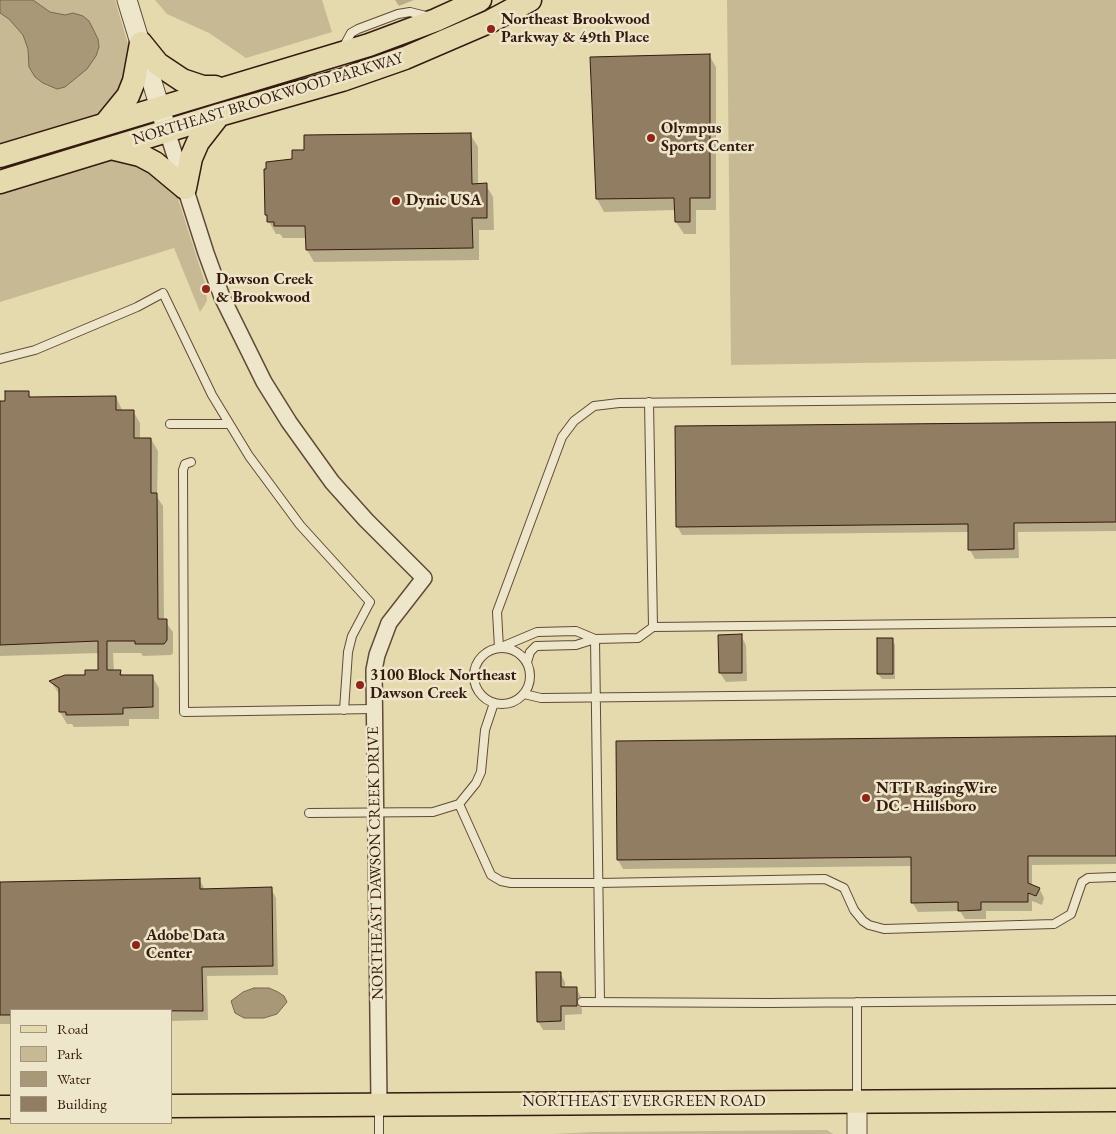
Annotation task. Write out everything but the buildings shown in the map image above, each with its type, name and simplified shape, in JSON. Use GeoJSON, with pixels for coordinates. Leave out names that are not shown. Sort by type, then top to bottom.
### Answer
{"type":"FeatureCollection","features":[{"type":"Feature","properties":{"kind":"main road","name":"NORTHEAST BROOKWOOD PARKWAY"},"geometry":{"type":"LineString","coordinates":[[0,156],[341,53],[436,20],[480,0]]}},
{"type":"Feature","properties":{"kind":"main road","name":"NORTHEAST BROOKWOOD PARKWAY"},"geometry":{"type":"LineString","coordinates":[[0,182],[219,114],[342,80],[405,58],[518,3]]}},
{"type":"Feature","properties":{"kind":"main road"},"geometry":{"type":"LineString","coordinates":[[141,44],[158,64],[182,80],[203,87],[224,88]]}},
{"type":"Feature","properties":{"kind":"main road"},"geometry":{"type":"LineString","coordinates":[[106,123],[128,96],[134,82],[141,44]]}},
{"type":"Feature","properties":{"kind":"main road"},"geometry":{"type":"LineString","coordinates":[[109,148],[128,151],[156,163],[185,188],[191,158],[198,142],[219,114]]}},
{"type":"Feature","properties":{"kind":"main road","name":"NORTHEAST EVERGREEN ROAD"},"geometry":{"type":"LineString","coordinates":[[172,1106],[1116,1100]]}},
{"type":"Feature","properties":{"kind":"street","name":"NORTHEAST DAWSON CREEK DRIVE"},"geometry":{"type":"LineString","coordinates":[[127,0],[185,188],[222,297],[264,382],[288,422],[332,482],[424,578],[389,622],[382,639],[374,670],[379,1104]]}},
{"type":"Feature","properties":{"kind":"street"},"geometry":{"type":"LineString","coordinates":[[857,1101],[857,1134]]}},
{"type":"Feature","properties":{"kind":"lane"},"geometry":{"type":"LineString","coordinates":[[0,359],[35,350],[137,307],[163,293],[212,395],[273,490],[300,525],[370,602],[352,636],[348,652],[344,710]]}},
{"type":"Feature","properties":{"kind":"lane"},"geometry":{"type":"LineString","coordinates":[[499,648],[497,612],[499,603],[562,438],[574,421],[594,406],[649,402],[1116,398]]}},
{"type":"Feature","properties":{"kind":"lane"},"geometry":{"type":"LineString","coordinates":[[649,402],[653,627]]}},
{"type":"Feature","properties":{"kind":"lane"},"geometry":{"type":"LineString","coordinates":[[170,424],[229,424]]}},
{"type":"Feature","properties":{"kind":"lane"},"geometry":{"type":"LineString","coordinates":[[191,462],[185,464],[183,470],[184,712],[373,709]]}},
{"type":"Feature","properties":{"kind":"lane"},"geometry":{"type":"LineString","coordinates":[[527,662],[530,652],[536,646],[576,645],[595,639],[638,638],[653,627],[1116,622]]}},
{"type":"Feature","properties":{"kind":"lane"},"geometry":{"type":"LineString","coordinates":[[499,648],[510,649],[520,654],[527,662],[530,673],[529,684],[524,694],[516,701],[505,704],[494,703],[484,698],[477,690],[474,674],[480,659],[488,652],[537,632],[576,631],[595,639]]}},
{"type":"Feature","properties":{"kind":"lane"},"geometry":{"type":"LineString","coordinates":[[595,639],[600,1002]]}},
{"type":"Feature","properties":{"kind":"lane"},"geometry":{"type":"LineString","coordinates":[[524,694],[541,698],[596,698],[1116,692]]}},
{"type":"Feature","properties":{"kind":"lane"},"geometry":{"type":"LineString","coordinates":[[309,812],[433,812],[459,804],[476,783],[481,772],[485,730],[494,703]]}},
{"type":"Feature","properties":{"kind":"lane"},"geometry":{"type":"LineString","coordinates":[[459,804],[491,875],[501,881],[511,883],[598,883],[825,879],[844,888],[854,910],[869,926],[894,929],[1054,924],[1071,914],[1082,882],[1088,878],[1116,877]]}},
{"type":"Feature","properties":{"kind":"lane"},"geometry":{"type":"LineString","coordinates":[[582,1002],[1116,1000]]}},
{"type":"Feature","properties":{"kind":"lane"},"geometry":{"type":"LineString","coordinates":[[857,1002],[857,1101]]}},
{"type":"Feature","properties":{"kind":"lane"},"geometry":{"type":"LineString","coordinates":[[379,1104],[379,1134]]}},
{"type":"Feature","properties":{"kind":"green space"},"geometry":{"type":"Polygon","coordinates":[[[0,0],[115,0],[130,51],[132,66],[104,115],[0,148],[0,0]]]}},
{"type":"Feature","properties":{"kind":"green space"},"geometry":{"type":"Polygon","coordinates":[[[155,0],[322,0],[332,32],[246,58],[209,33],[167,14],[155,0]]]}},
{"type":"Feature","properties":{"kind":"green space"},"geometry":{"type":"Polygon","coordinates":[[[727,0],[1116,0],[1116,359],[731,365],[727,0]]]}},
{"type":"Feature","properties":{"kind":"green space"},"geometry":{"type":"Polygon","coordinates":[[[118,155],[166,178],[178,199],[206,286],[207,301],[200,312],[174,248],[0,302],[0,188],[118,155]]]}},
{"type":"Feature","properties":{"kind":"green space"},"geometry":{"type":"Polygon","coordinates":[[[827,1130],[833,1134],[553,1134],[593,1132],[827,1130]]]}},
{"type":"Feature","properties":{"kind":"water"},"geometry":{"type":"Polygon","coordinates":[[[0,0],[33,0],[50,12],[65,15],[73,13],[83,16],[89,21],[98,39],[99,47],[96,56],[87,69],[65,87],[57,89],[43,83],[35,77],[29,67],[28,49],[23,35],[9,19],[0,13],[0,0]]]}},
{"type":"Feature","properties":{"kind":"water"},"geometry":{"type":"Polygon","coordinates":[[[254,988],[269,988],[284,996],[287,1002],[277,1014],[264,1018],[244,1018],[235,1013],[231,1001],[243,992],[254,988]]]}},
{"type":"Feature","properties":{"kind":"place","name":"Northeast Brookwood Parkway & 49th Place"},"geometry":{"type":"Point","coordinates":[491,29]}},
{"type":"Feature","properties":{"kind":"place","name":"Olympus Sports Center"},"geometry":{"type":"Point","coordinates":[651,138]}},
{"type":"Feature","properties":{"kind":"place","name":"Dynic USA"},"geometry":{"type":"Point","coordinates":[396,201]}},
{"type":"Feature","properties":{"kind":"place","name":"Dawson Creek & Brookwood"},"geometry":{"type":"Point","coordinates":[206,289]}},
{"type":"Feature","properties":{"kind":"place","name":"3100 Block Northeast Dawson Creek"},"geometry":{"type":"Point","coordinates":[360,685]}},
{"type":"Feature","properties":{"kind":"place","name":"NTT RagingWire DC - Hillsboro"},"geometry":{"type":"Point","coordinates":[866,798]}},
{"type":"Feature","properties":{"kind":"place","name":"Adobe Data Center"},"geometry":{"type":"Point","coordinates":[136,945]}}]}
